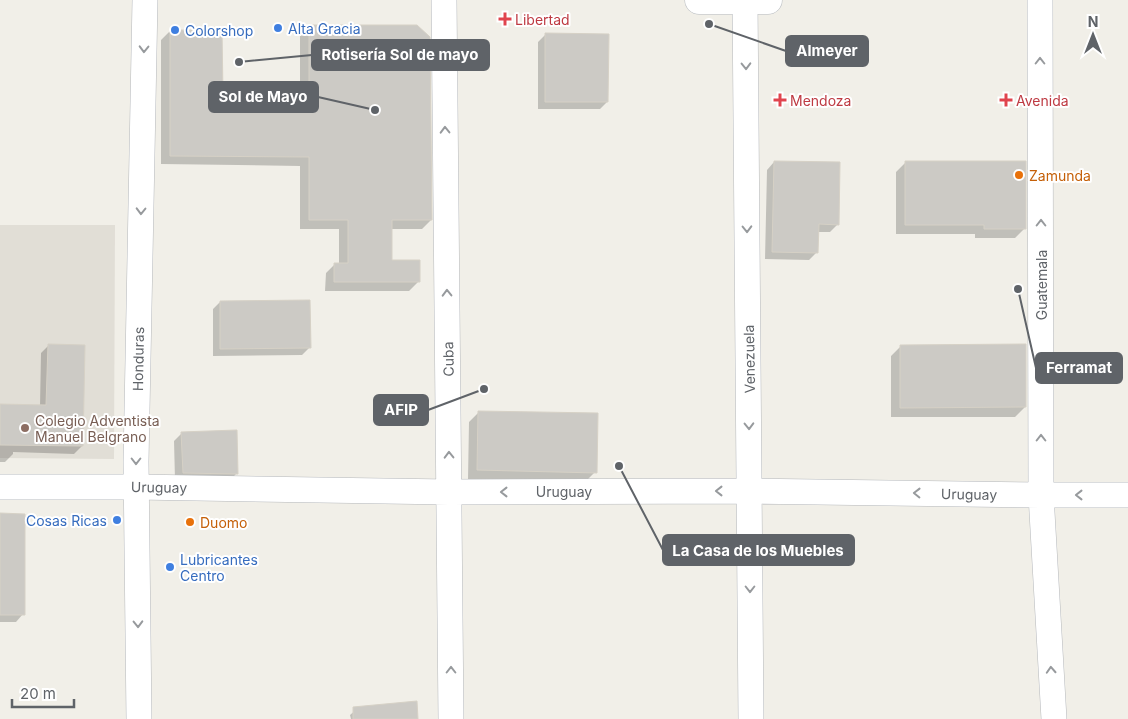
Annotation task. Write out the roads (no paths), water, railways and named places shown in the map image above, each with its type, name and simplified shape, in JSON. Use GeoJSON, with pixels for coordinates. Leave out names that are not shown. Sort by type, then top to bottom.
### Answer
{"type":"FeatureCollection","features":[{"type":"Feature","properties":{"kind":"main road"},"geometry":{"type":"LineString","coordinates":[[699,0],[768,0]]}},
{"type":"Feature","properties":{"kind":"street","name":"Honduras"},"geometry":{"type":"LineString","coordinates":[[138,719],[136,487],[145,0]]}},
{"type":"Feature","properties":{"kind":"street","name":"Cuba"},"geometry":{"type":"LineString","coordinates":[[444,0],[451,719]]}},
{"type":"Feature","properties":{"kind":"street","name":"Venezuela"},"geometry":{"type":"LineString","coordinates":[[745,0],[751,719]]}},
{"type":"Feature","properties":{"kind":"street","name":"Guatemala"},"geometry":{"type":"LineString","coordinates":[[1040,0],[1041,495],[1054,719]]}},
{"type":"Feature","properties":{"kind":"street","name":"Uruguay"},"geometry":{"type":"LineString","coordinates":[[0,487],[136,487],[449,492],[750,490],[1128,495]]}},
{"type":"Feature","properties":{"kind":"place","name":"Libertad"},"geometry":{"type":"Point","coordinates":[505,19]}},
{"type":"Feature","properties":{"kind":"place","name":"Almeyer"},"geometry":{"type":"Point","coordinates":[709,24]}},
{"type":"Feature","properties":{"kind":"place","name":"Alta Gracia"},"geometry":{"type":"Point","coordinates":[278,28]}},
{"type":"Feature","properties":{"kind":"place","name":"Colorshop"},"geometry":{"type":"Point","coordinates":[175,30]}},
{"type":"Feature","properties":{"kind":"place","name":"Rotisería Sol de mayo"},"geometry":{"type":"Point","coordinates":[239,62]}},
{"type":"Feature","properties":{"kind":"place","name":"Mendoza"},"geometry":{"type":"Point","coordinates":[780,100]}},
{"type":"Feature","properties":{"kind":"place","name":"Avenida"},"geometry":{"type":"Point","coordinates":[1006,100]}},
{"type":"Feature","properties":{"kind":"place","name":"Sol de Mayo"},"geometry":{"type":"Point","coordinates":[375,110]}},
{"type":"Feature","properties":{"kind":"place","name":"Zamunda"},"geometry":{"type":"Point","coordinates":[1019,175]}},
{"type":"Feature","properties":{"kind":"place","name":"Ferramat"},"geometry":{"type":"Point","coordinates":[1018,289]}},
{"type":"Feature","properties":{"kind":"place","name":"AFIP"},"geometry":{"type":"Point","coordinates":[484,389]}},
{"type":"Feature","properties":{"kind":"place","name":"Colegio Adventista Manuel Belgrano"},"geometry":{"type":"Point","coordinates":[25,428]}},
{"type":"Feature","properties":{"kind":"place","name":"La Casa de los Muebles"},"geometry":{"type":"Point","coordinates":[619,466]}},
{"type":"Feature","properties":{"kind":"place","name":"Cosas Ricas"},"geometry":{"type":"Point","coordinates":[117,520]}},
{"type":"Feature","properties":{"kind":"place","name":"Duomo"},"geometry":{"type":"Point","coordinates":[190,522]}},
{"type":"Feature","properties":{"kind":"place","name":"Lubricantes Centro"},"geometry":{"type":"Point","coordinates":[170,567]}}]}
